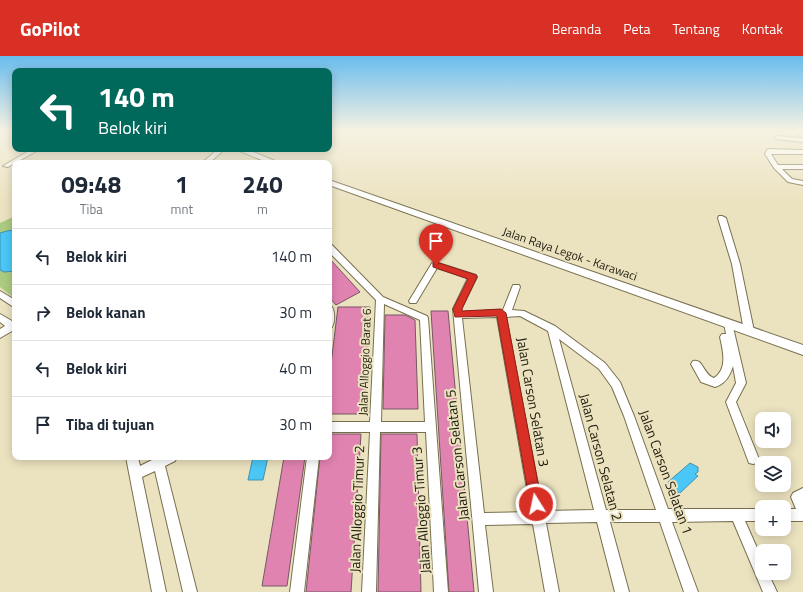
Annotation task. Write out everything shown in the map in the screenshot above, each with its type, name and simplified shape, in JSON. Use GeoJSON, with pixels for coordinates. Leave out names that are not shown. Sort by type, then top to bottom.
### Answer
{"type":"FeatureCollection","features":[{"type":"Feature","properties":{"kind":"main road"},"geometry":{"type":"LineString","coordinates":[[255,155],[268,160]]}},
{"type":"Feature","properties":{"kind":"main road","name":"Jalan Raya Legok - Karawaci"},"geometry":{"type":"LineString","coordinates":[[332,183],[803,350]]}},
{"type":"Feature","properties":{"kind":"street"},"geometry":{"type":"LineString","coordinates":[[17,160],[26,155]]}},
{"type":"Feature","properties":{"kind":"street"},"geometry":{"type":"LineString","coordinates":[[769,155],[776,167],[790,181],[803,183]]}},
{"type":"Feature","properties":{"kind":"street"},"geometry":{"type":"LineString","coordinates":[[6,166],[12,163]]}},
{"type":"Feature","properties":{"kind":"street"},"geometry":{"type":"LineString","coordinates":[[776,167],[803,167]]}},
{"type":"Feature","properties":{"kind":"street"},"geometry":{"type":"LineString","coordinates":[[722,218],[736,264],[749,331]]}},
{"type":"Feature","properties":{"kind":"street","name":"Jalan Alloggio Barat 6"},"geometry":{"type":"LineString","coordinates":[[332,250],[380,299],[375,427]]}},
{"type":"Feature","properties":{"kind":"street"},"geometry":{"type":"LineString","coordinates":[[413,301],[436,265],[473,277],[457,309],[458,315]]}},
{"type":"Feature","properties":{"kind":"street"},"geometry":{"type":"LineString","coordinates":[[504,313],[516,287]]}},
{"type":"Feature","properties":{"kind":"street"},"geometry":{"type":"LineString","coordinates":[[0,294],[12,303]]}},
{"type":"Feature","properties":{"kind":"street","name":"Jalan Alloggio Timur 3"},"geometry":{"type":"LineString","coordinates":[[380,299],[424,318],[441,592]]}},
{"type":"Feature","properties":{"kind":"street","name":"Jalan Carson Selatan 3"},"geometry":{"type":"LineString","coordinates":[[504,313],[552,592]]}},
{"type":"Feature","properties":{"kind":"street","name":"Jalan Carson Selatan 1"},"geometry":{"type":"LineString","coordinates":[[458,315],[521,313],[552,329],[602,366],[616,385],[630,416],[691,592]]}},
{"type":"Feature","properties":{"kind":"street","name":"Jalan Carson Selatan 5"},"geometry":{"type":"LineString","coordinates":[[458,315],[486,592]]}},
{"type":"Feature","properties":{"kind":"street"},"geometry":{"type":"LineString","coordinates":[[0,317],[12,325]]}},
{"type":"Feature","properties":{"kind":"street"},"geometry":{"type":"LineString","coordinates":[[696,364],[705,379],[710,382],[715,383],[720,381],[725,374],[730,359],[725,322]]}},
{"type":"Feature","properties":{"kind":"street"},"geometry":{"type":"LineString","coordinates":[[725,322],[741,383],[731,402],[753,459]]}},
{"type":"Feature","properties":{"kind":"street"},"geometry":{"type":"LineString","coordinates":[[0,334],[12,327]]}},
{"type":"Feature","properties":{"kind":"street","name":"Jalan Carson Selatan 2"},"geometry":{"type":"LineString","coordinates":[[552,329],[622,592]]}},
{"type":"Feature","properties":{"kind":"street"},"geometry":{"type":"LineString","coordinates":[[332,427],[431,427]]}},
{"type":"Feature","properties":{"kind":"street","name":"Jalan Alloggio Timur 2"},"geometry":{"type":"LineString","coordinates":[[369,592],[375,427]]}},
{"type":"Feature","properties":{"kind":"street"},"geometry":{"type":"LineString","coordinates":[[133,460],[159,592]]}},
{"type":"Feature","properties":{"kind":"street"},"geometry":{"type":"LineString","coordinates":[[297,592],[313,460]]}},
{"type":"Feature","properties":{"kind":"street"},"geometry":{"type":"LineString","coordinates":[[136,474],[158,461],[190,592]]}},
{"type":"Feature","properties":{"kind":"street"},"geometry":{"type":"LineString","coordinates":[[803,494],[798,497],[803,512]]}},
{"type":"Feature","properties":{"kind":"street"},"geometry":{"type":"LineString","coordinates":[[736,515],[770,592]]}},
{"type":"Feature","properties":{"kind":"street"},"geometry":{"type":"LineString","coordinates":[[479,519],[539,519],[602,516],[755,515]]}},
{"type":"Feature","properties":{"kind":"street"},"geometry":{"type":"LineString","coordinates":[[791,515],[803,515]]}},
{"type":"Feature","properties":{"kind":"green space"},"geometry":{"type":"Polygon","coordinates":[[[12,217],[12,297],[0,287],[0,223],[12,217]]]}},
{"type":"Feature","properties":{"kind":"water"},"geometry":{"type":"Polygon","coordinates":[[[12,230],[12,271],[4,272],[0,270],[0,233],[12,230]]]}},
{"type":"Feature","properties":{"kind":"water"},"geometry":{"type":"Polygon","coordinates":[[[252,460],[267,460],[263,480],[248,480],[252,460]]]}},
{"type":"Feature","properties":{"kind":"water"},"geometry":{"type":"Polygon","coordinates":[[[690,463],[698,467],[698,472],[695,474],[698,476],[680,493],[674,492],[669,487],[668,482],[690,463]]]}},
{"type":"Feature","properties":{"kind":"building"},"geometry":{"type":"Polygon","coordinates":[[[332,261],[360,292],[336,305],[332,300],[332,261]]]}},
{"type":"Feature","properties":{"kind":"building"},"geometry":{"type":"Polygon","coordinates":[[[338,307],[370,307],[364,414],[332,414],[332,356],[338,307]]]}},
{"type":"Feature","properties":{"kind":"building"},"geometry":{"type":"Polygon","coordinates":[[[431,311],[448,311],[474,592],[449,592],[431,311]]]}},
{"type":"Feature","properties":{"kind":"building"},"geometry":{"type":"Polygon","coordinates":[[[385,315],[405,315],[415,320],[418,409],[383,409],[385,315]]]}},
{"type":"Feature","properties":{"kind":"building"},"geometry":{"type":"Polygon","coordinates":[[[332,434],[361,434],[351,592],[306,592],[320,460],[332,460],[332,434]]]}},
{"type":"Feature","properties":{"kind":"building"},"geometry":{"type":"Polygon","coordinates":[[[381,434],[417,434],[421,592],[378,592],[381,434]]]}},
{"type":"Feature","properties":{"kind":"building"},"geometry":{"type":"Polygon","coordinates":[[[283,460],[305,460],[287,586],[262,586],[283,460]]]}},
{"type":"Feature","properties":{"kind":"route"},"geometry":{"type":"LineString","coordinates":[[436,265],[473,277],[457,309],[458,315],[501,313],[536,504]]}}]}
